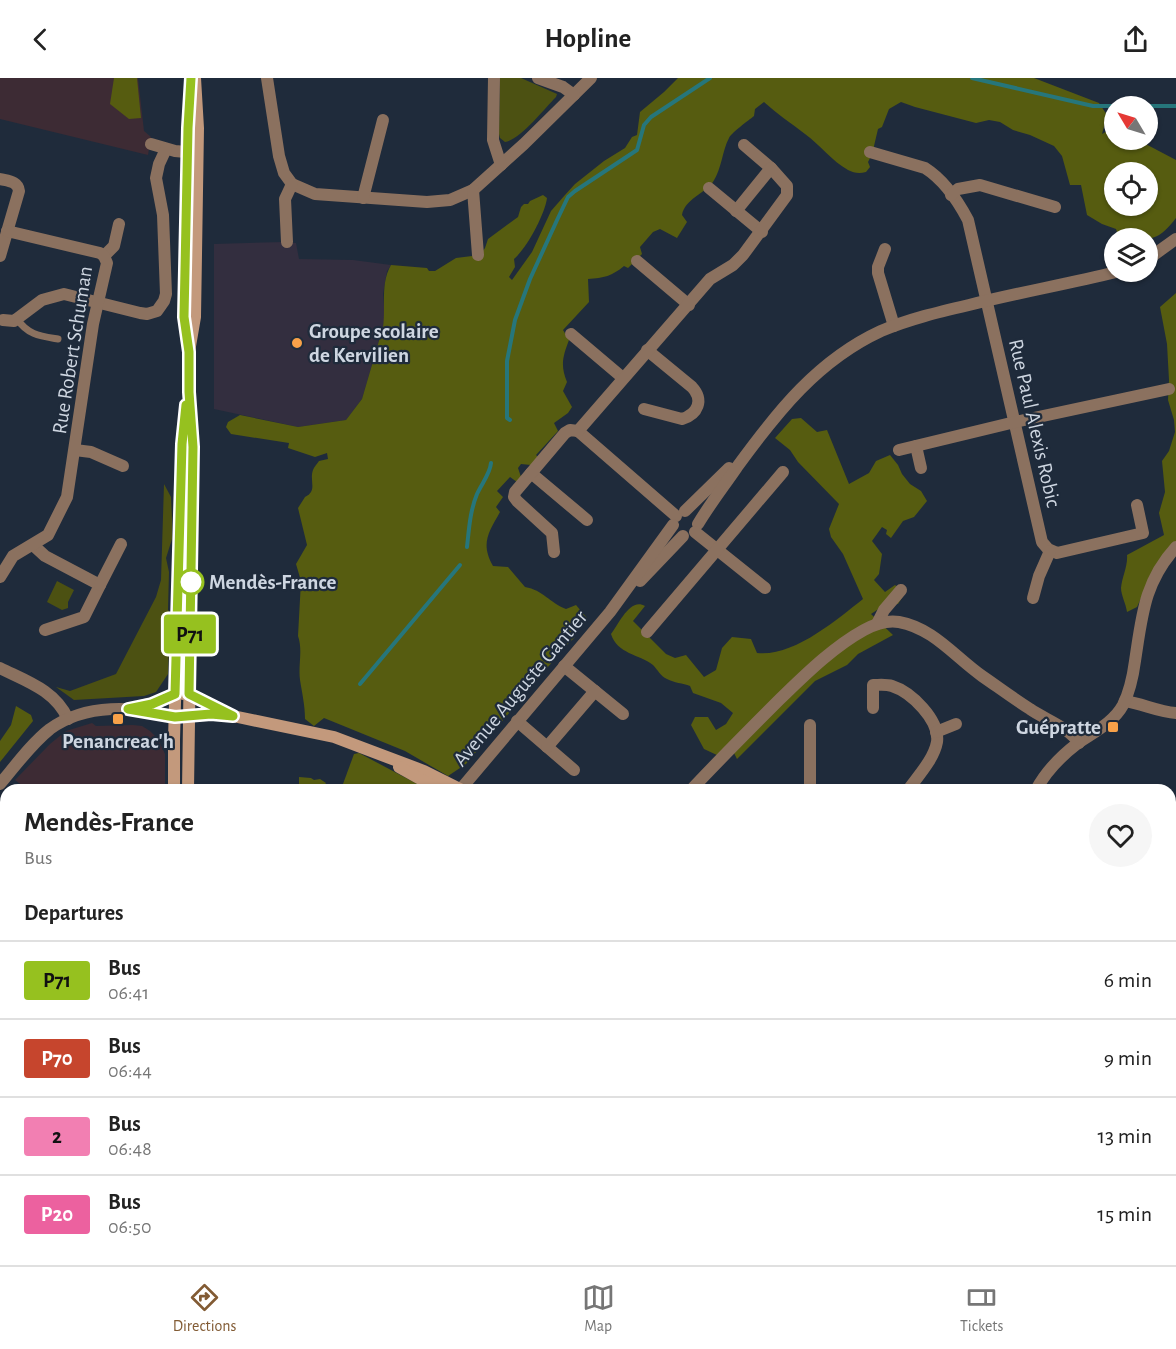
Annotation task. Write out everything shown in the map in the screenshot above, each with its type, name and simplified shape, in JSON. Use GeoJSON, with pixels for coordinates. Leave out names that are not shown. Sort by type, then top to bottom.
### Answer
{"type":"FeatureCollection","features":[{"type":"Feature","properties":{"kind":"street"},"geometry":{"type":"LineString","coordinates":[[188,784],[193,447],[189,352],[195,317],[193,78]]}},
{"type":"Feature","properties":{"kind":"street"},"geometry":{"type":"LineString","coordinates":[[267,78],[279,156],[284,173],[292,184],[315,194],[439,202],[473,190],[591,78]]}},
{"type":"Feature","properties":{"kind":"street"},"geometry":{"type":"LineString","coordinates":[[494,78],[493,140],[501,165]]}},
{"type":"Feature","properties":{"kind":"street"},"geometry":{"type":"LineString","coordinates":[[538,78],[563,87],[574,95]]}},
{"type":"Feature","properties":{"kind":"street"},"geometry":{"type":"LineString","coordinates":[[363,198],[382,120]]}},
{"type":"Feature","properties":{"kind":"street"},"geometry":{"type":"LineString","coordinates":[[151,144],[165,149],[193,153]]}},
{"type":"Feature","properties":{"kind":"street"},"geometry":{"type":"LineString","coordinates":[[578,431],[710,279],[739,260],[762,232],[787,195],[788,190],[784,182],[744,145]]}},
{"type":"Feature","properties":{"kind":"street"},"geometry":{"type":"LineString","coordinates":[[3,320],[17,319],[51,296],[72,295],[147,314],[157,310],[164,301],[165,234],[156,178],[165,149]]}},
{"type":"Feature","properties":{"kind":"street","name":"Rue Paul Alexis Robic"},"geometry":{"type":"LineString","coordinates":[[870,152],[925,168],[936,175],[968,220],[1042,542],[1050,551]]}},
{"type":"Feature","properties":{"kind":"street"},"geometry":{"type":"LineString","coordinates":[[736,210],[771,168]]}},
{"type":"Feature","properties":{"kind":"street"},"geometry":{"type":"LineString","coordinates":[[0,179],[19,186],[0,256]]}},
{"type":"Feature","properties":{"kind":"street"},"geometry":{"type":"LineString","coordinates":[[287,242],[285,199],[292,184]]}},
{"type":"Feature","properties":{"kind":"street"},"geometry":{"type":"LineString","coordinates":[[951,195],[958,189],[980,185],[1055,207]]}},
{"type":"Feature","properties":{"kind":"street"},"geometry":{"type":"LineString","coordinates":[[709,188],[762,232]]}},
{"type":"Feature","properties":{"kind":"street"},"geometry":{"type":"LineString","coordinates":[[473,190],[478,255]]}},
{"type":"Feature","properties":{"kind":"street","name":"Rue Robert Schuman"},"geometry":{"type":"LineString","coordinates":[[105,256],[114,246],[120,224]]}},
{"type":"Feature","properties":{"kind":"street","name":"Rue Robert Schuman"},"geometry":{"type":"LineString","coordinates":[[8,231],[105,256]]}},
{"type":"Feature","properties":{"kind":"street"},"geometry":{"type":"LineString","coordinates":[[1158,252],[1176,239]]}},
{"type":"Feature","properties":{"kind":"street"},"geometry":{"type":"LineString","coordinates":[[885,249],[878,273],[894,326]]}},
{"type":"Feature","properties":{"kind":"street","name":"Rue Robert Schuman"},"geometry":{"type":"LineString","coordinates":[[0,577],[8,554],[33,545],[50,532],[67,497],[98,302],[107,263],[105,256]]}},
{"type":"Feature","properties":{"kind":"street"},"geometry":{"type":"LineString","coordinates":[[637,261],[689,305]]}},
{"type":"Feature","properties":{"kind":"street","name":"Avenue Auguste Gantier"},"geometry":{"type":"LineString","coordinates":[[466,784],[610,612],[692,530],[757,439],[792,396],[814,375],[849,349],[894,326],[987,300],[1104,275]]}},
{"type":"Feature","properties":{"kind":"street"},"geometry":{"type":"LineString","coordinates":[[571,334],[622,378]]}},
{"type":"Feature","properties":{"kind":"street"},"geometry":{"type":"LineString","coordinates":[[644,409],[682,419],[694,412],[699,401],[697,392],[692,387],[647,350]]}},
{"type":"Feature","properties":{"kind":"street"},"geometry":{"type":"LineString","coordinates":[[899,450],[1015,422],[1169,390]]}},
{"type":"Feature","properties":{"kind":"street"},"geometry":{"type":"LineString","coordinates":[[174,784],[182,444],[189,392]]}},
{"type":"Feature","properties":{"kind":"street"},"geometry":{"type":"LineString","coordinates":[[554,552],[552,533],[514,497],[515,492],[570,430],[578,431],[678,517]]}},
{"type":"Feature","properties":{"kind":"street","name":"Avenue Auguste Gantier"},"geometry":{"type":"LineString","coordinates":[[610,612],[678,517],[701,497],[757,439]]}},
{"type":"Feature","properties":{"kind":"street"},"geometry":{"type":"LineString","coordinates":[[916,446],[921,468]]}},
{"type":"Feature","properties":{"kind":"street","name":"Rue Robert Schuman"},"geometry":{"type":"LineString","coordinates":[[75,450],[91,452],[123,466]]}},
{"type":"Feature","properties":{"kind":"street"},"geometry":{"type":"LineString","coordinates":[[647,632],[783,472]]}},
{"type":"Feature","properties":{"kind":"street"},"geometry":{"type":"LineString","coordinates":[[531,473],[586,519]]}},
{"type":"Feature","properties":{"kind":"street"},"geometry":{"type":"LineString","coordinates":[[1033,598],[1039,576],[1050,551],[1065,552],[1143,533],[1137,505]]}},
{"type":"Feature","properties":{"kind":"street"},"geometry":{"type":"LineString","coordinates":[[678,517],[694,514],[692,530]]}},
{"type":"Feature","properties":{"kind":"street"},"geometry":{"type":"LineString","coordinates":[[678,517],[676,532],[692,530],[765,588]]}},
{"type":"Feature","properties":{"kind":"street"},"geometry":{"type":"LineString","coordinates":[[45,630],[84,617],[121,544]]}},
{"type":"Feature","properties":{"kind":"street"},"geometry":{"type":"LineString","coordinates":[[33,545],[45,556],[100,585]]}},
{"type":"Feature","properties":{"kind":"street"},"geometry":{"type":"LineString","coordinates":[[1040,784],[1053,766],[1078,743],[1115,716],[1125,701],[1131,687],[1149,588],[1160,567],[1176,547]]}},
{"type":"Feature","properties":{"kind":"street"},"geometry":{"type":"LineString","coordinates":[[877,624],[884,610],[901,590]]}},
{"type":"Feature","properties":{"kind":"street"},"geometry":{"type":"LineString","coordinates":[[697,784],[797,683],[853,637],[877,624],[892,622],[924,631],[952,650],[980,675],[1067,731],[1078,743]]}},
{"type":"Feature","properties":{"kind":"street"},"geometry":{"type":"LineString","coordinates":[[564,666],[623,714]]}},
{"type":"Feature","properties":{"kind":"street"},"geometry":{"type":"LineString","coordinates":[[0,668],[46,691],[60,705],[68,719]]}},
{"type":"Feature","properties":{"kind":"street"},"geometry":{"type":"LineString","coordinates":[[873,708],[873,685],[894,686],[903,691],[928,714],[936,732],[936,746],[912,784]]}},
{"type":"Feature","properties":{"kind":"street"},"geometry":{"type":"LineString","coordinates":[[1131,687],[1137,690],[1148,705]]}},
{"type":"Feature","properties":{"kind":"street"},"geometry":{"type":"LineString","coordinates":[[547,747],[595,691]]}},
{"type":"Feature","properties":{"kind":"street"},"geometry":{"type":"LineString","coordinates":[[0,784],[34,744],[51,729],[68,719],[94,712],[152,704],[175,694],[189,694],[233,716]]}},
{"type":"Feature","properties":{"kind":"street"},"geometry":{"type":"LineString","coordinates":[[1125,701],[1176,713]]}},
{"type":"Feature","properties":{"kind":"street"},"geometry":{"type":"LineString","coordinates":[[128,709],[175,717],[211,714],[233,716],[334,737],[424,771],[449,784]]}},
{"type":"Feature","properties":{"kind":"street"},"geometry":{"type":"LineString","coordinates":[[517,721],[574,770]]}},
{"type":"Feature","properties":{"kind":"street"},"geometry":{"type":"LineString","coordinates":[[936,732],[956,724]]}},
{"type":"Feature","properties":{"kind":"street"},"geometry":{"type":"LineString","coordinates":[[810,725],[810,784]]}},
{"type":"Feature","properties":{"kind":"street"},"geometry":{"type":"LineString","coordinates":[[375,752],[430,784]]}},
{"type":"Feature","properties":{"kind":"lane"},"geometry":{"type":"LineString","coordinates":[[17,319],[33,334],[58,339]]}},
{"type":"Feature","properties":{"kind":"shaded area"},"geometry":{"type":"Polygon","coordinates":[[[0,78],[138,78],[144,131],[151,137],[148,155],[0,119],[0,78]]]}},
{"type":"Feature","properties":{"kind":"shaded area","name":"Groupe scolaire de Kervilien"},"geometry":{"type":"Polygon","coordinates":[[[296,243],[299,259],[353,260],[391,265],[387,271],[383,294],[385,317],[383,327],[362,399],[346,420],[298,427],[214,409],[214,244],[296,243]]]}},
{"type":"Feature","properties":{"kind":"shaded area"},"geometry":{"type":"Polygon","coordinates":[[[92,723],[96,726],[142,726],[158,739],[165,754],[165,784],[20,784],[15,780],[66,731],[92,723]]]}},
{"type":"Feature","properties":{"kind":"green space"},"geometry":{"type":"Polygon","coordinates":[[[114,78],[137,78],[141,118],[129,119],[110,104],[114,78]]]}},
{"type":"Feature","properties":{"kind":"green space"},"geometry":{"type":"Polygon","coordinates":[[[500,78],[521,78],[557,94],[525,130],[505,142],[499,134],[500,78]]]}},
{"type":"Feature","properties":{"kind":"green space"},"geometry":{"type":"Polygon","coordinates":[[[678,78],[1034,78],[1099,103],[1104,110],[1102,134],[1104,133],[1104,150],[1157,150],[1176,160],[1176,218],[1158,235],[1158,228],[1113,228],[1102,224],[1087,215],[1081,185],[1070,185],[1062,156],[1054,146],[1013,130],[1000,122],[989,120],[976,123],[901,102],[889,109],[882,127],[878,129],[874,146],[875,155],[871,156],[868,162],[870,167],[866,172],[857,173],[837,162],[764,102],[755,109],[754,116],[729,138],[713,182],[684,209],[682,215],[687,222],[677,238],[660,229],[653,232],[640,247],[642,254],[628,268],[624,266],[608,276],[588,279],[589,302],[563,330],[569,340],[563,361],[567,382],[563,391],[572,407],[568,413],[554,423],[558,431],[536,455],[538,457],[531,465],[521,464],[518,468],[521,477],[517,482],[510,477],[497,491],[503,497],[496,507],[500,512],[487,538],[487,551],[493,566],[508,567],[525,587],[537,591],[566,609],[576,605],[587,618],[583,626],[573,632],[575,637],[466,764],[448,776],[405,751],[324,718],[314,726],[305,719],[300,674],[298,636],[301,581],[296,564],[307,545],[298,508],[311,492],[313,469],[319,461],[328,459],[327,453],[315,457],[288,448],[289,443],[231,434],[226,427],[228,422],[240,415],[298,427],[346,420],[362,399],[383,327],[384,288],[391,265],[427,268],[429,271],[435,271],[456,258],[480,255],[488,239],[518,217],[524,204],[543,195],[547,198],[543,213],[530,239],[514,259],[515,267],[509,277],[512,280],[532,252],[551,211],[575,184],[625,148],[632,137],[637,135],[640,112],[678,78]]]}},
{"type":"Feature","properties":{"kind":"green space"},"geometry":{"type":"Polygon","coordinates":[[[1176,293],[1176,541],[1157,563],[1137,607],[1127,612],[1121,588],[1127,555],[1164,535],[1159,513],[1165,492],[1162,461],[1169,451],[1175,432],[1168,400],[1167,344],[1160,307],[1176,293]]]}},
{"type":"Feature","properties":{"kind":"green space"},"geometry":{"type":"Polygon","coordinates":[[[801,418],[817,432],[827,430],[849,484],[869,473],[876,461],[890,455],[910,484],[921,491],[927,501],[914,517],[903,521],[891,538],[886,534],[887,530],[882,527],[872,541],[882,554],[879,574],[874,580],[885,592],[895,585],[905,593],[898,604],[886,604],[871,614],[893,635],[858,654],[847,665],[815,681],[737,759],[730,745],[719,756],[704,749],[691,725],[695,717],[708,717],[716,730],[726,724],[733,713],[721,703],[693,693],[690,686],[665,678],[653,665],[618,646],[611,634],[630,608],[640,604],[645,606],[633,621],[666,654],[675,658],[686,655],[704,677],[716,670],[722,648],[732,637],[751,639],[757,653],[771,653],[785,649],[814,635],[863,599],[843,554],[831,537],[829,529],[839,504],[798,462],[790,450],[775,438],[792,419],[801,418]]]}},
{"type":"Feature","properties":{"kind":"green space"},"geometry":{"type":"Polygon","coordinates":[[[164,484],[171,497],[172,519],[172,539],[166,558],[169,572],[168,610],[170,612],[168,674],[156,692],[144,696],[74,700],[56,687],[70,691],[116,674],[156,597],[161,580],[164,484]]]}},
{"type":"Feature","properties":{"kind":"green space"},"geometry":{"type":"Polygon","coordinates":[[[57,581],[74,590],[68,602],[68,608],[62,610],[47,602],[57,581]]]}},
{"type":"Feature","properties":{"kind":"green space"},"geometry":{"type":"Polygon","coordinates":[[[16,706],[31,715],[33,721],[0,762],[0,741],[11,725],[16,706]]]}},
{"type":"Feature","properties":{"kind":"green space"},"geometry":{"type":"Polygon","coordinates":[[[359,753],[417,784],[343,784],[354,754],[359,753]]]}},
{"type":"Feature","properties":{"kind":"green space"},"geometry":{"type":"Polygon","coordinates":[[[299,777],[320,779],[326,783],[325,784],[299,784],[299,777]]]}},
{"type":"Feature","properties":{"kind":"waterway"},"geometry":{"type":"LineString","coordinates":[[510,420],[507,418],[507,361],[515,320],[530,279],[568,197],[637,150],[644,125],[651,117],[710,78]]}},
{"type":"Feature","properties":{"kind":"waterway"},"geometry":{"type":"LineString","coordinates":[[972,78],[1093,106],[1176,106]]}},
{"type":"Feature","properties":{"kind":"waterway"},"geometry":{"type":"LineString","coordinates":[[467,547],[473,507],[491,463]]}},
{"type":"Feature","properties":{"kind":"waterway"},"geometry":{"type":"LineString","coordinates":[[360,684],[460,565]]}},
{"type":"Feature","properties":{"kind":"bus line","name":"P71"},"geometry":{"type":"LineString","coordinates":[[186,405],[182,444],[175,694],[152,704],[128,709],[175,717],[202,714],[233,716],[189,694],[193,447],[189,352],[184,317],[191,78]]}},
{"type":"Feature","properties":{"kind":"place","name":"Groupe scolaire de Kervilien"},"geometry":{"type":"Point","coordinates":[297,343]}},
{"type":"Feature","properties":{"kind":"place","name":"Mendès-France"},"geometry":{"type":"Point","coordinates":[191,582]}},
{"type":"Feature","properties":{"kind":"place","name":"Penancreac'h"},"geometry":{"type":"Point","coordinates":[118,719]}},
{"type":"Feature","properties":{"kind":"place","name":"Guépratte"},"geometry":{"type":"Point","coordinates":[1113,727]}}]}
